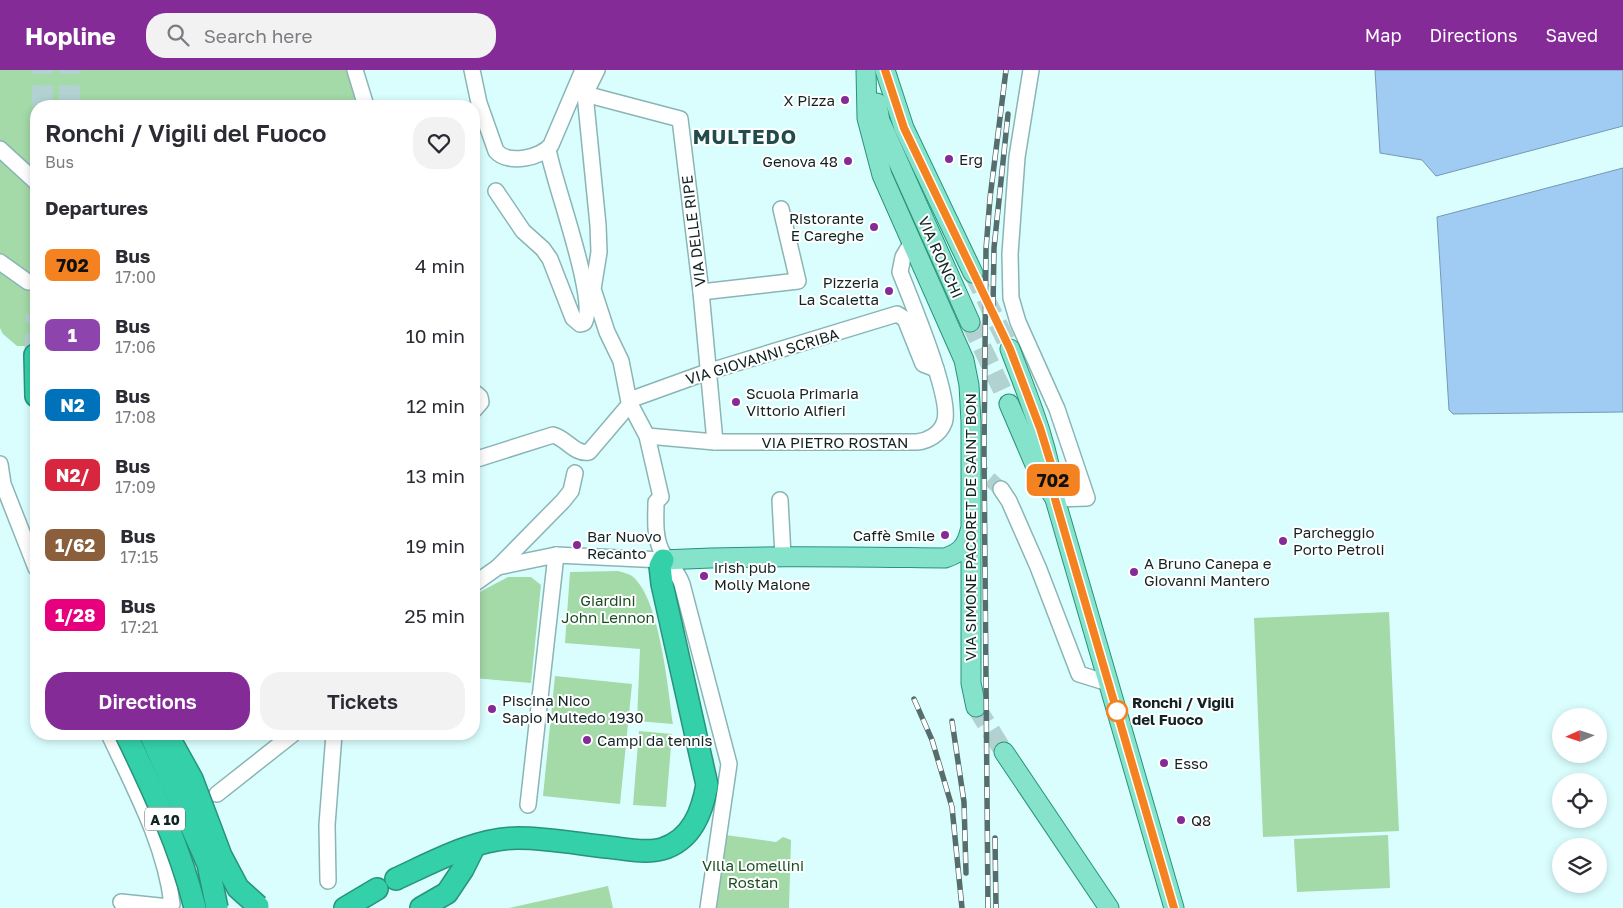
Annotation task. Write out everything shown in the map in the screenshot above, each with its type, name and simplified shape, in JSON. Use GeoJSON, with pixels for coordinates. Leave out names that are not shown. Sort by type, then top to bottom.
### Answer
{"type":"FeatureCollection","features":[{"type":"Feature","properties":{"kind":"highway"},"geometry":{"type":"LineString","coordinates":[[396,879],[437,860],[492,840],[518,838],[634,850],[661,850],[680,840],[695,824],[703,809],[707,785],[661,578],[660,566],[665,560]]}},
{"type":"Feature","properties":{"kind":"highway","name":"A 10"},"geometry":{"type":"LineString","coordinates":[[129,740],[154,792],[183,866],[195,908]]}},
{"type":"Feature","properties":{"kind":"highway","name":"A 10"},"geometry":{"type":"LineString","coordinates":[[153,740],[208,864],[216,908]]}},
{"type":"Feature","properties":{"kind":"highway"},"geometry":{"type":"LineString","coordinates":[[170,740],[192,779],[221,856],[238,888],[261,907]]}},
{"type":"Feature","properties":{"kind":"highway"},"geometry":{"type":"LineString","coordinates":[[421,908],[447,893],[463,869],[474,847]]}},
{"type":"Feature","properties":{"kind":"highway"},"geometry":{"type":"LineString","coordinates":[[345,908],[376,890]]}},
{"type":"Feature","properties":{"kind":"main road","name":"VIA SIMONE PACORET DE SAINT BON"},"geometry":{"type":"LineString","coordinates":[[866,70],[867,118],[882,175],[964,360],[968,376],[971,422],[972,524],[971,683],[976,707]]}},
{"type":"Feature","properties":{"kind":"main road","name":"VIA RONCHI"},"geometry":{"type":"LineString","coordinates":[[874,70],[875,94],[880,121],[970,322]]}},
{"type":"Feature","properties":{"kind":"main road"},"geometry":{"type":"LineString","coordinates":[[885,70],[904,128],[958,246],[973,273]]}},
{"type":"Feature","properties":{"kind":"main road"},"geometry":{"type":"LineString","coordinates":[[897,212],[898,203],[906,194],[912,192],[924,195],[943,231],[958,246]]}},
{"type":"Feature","properties":{"kind":"main road"},"geometry":{"type":"LineString","coordinates":[[1010,349],[1040,428],[1052,467],[1055,499],[1174,908]]}},
{"type":"Feature","properties":{"kind":"main road"},"geometry":{"type":"LineString","coordinates":[[1009,404],[1039,474],[1055,499]]}},
{"type":"Feature","properties":{"kind":"main road"},"geometry":{"type":"LineString","coordinates":[[945,558],[959,553],[968,540],[972,524]]}},
{"type":"Feature","properties":{"kind":"main road"},"geometry":{"type":"LineString","coordinates":[[665,560],[691,557],[783,556],[945,558],[960,563],[966,574],[971,598]]}},
{"type":"Feature","properties":{"kind":"main road"},"geometry":{"type":"LineString","coordinates":[[1004,752],[1109,908]]}},
{"type":"Feature","properties":{"kind":"street"},"geometry":{"type":"LineString","coordinates":[[355,70],[364,100]]}},
{"type":"Feature","properties":{"kind":"street"},"geometry":{"type":"LineString","coordinates":[[472,70],[479,100]]}},
{"type":"Feature","properties":{"kind":"street"},"geometry":{"type":"LineString","coordinates":[[480,104],[496,151],[500,156],[518,159],[548,149],[555,139],[584,70]]}},
{"type":"Feature","properties":{"kind":"street"},"geometry":{"type":"LineString","coordinates":[[597,70],[585,94],[598,225],[599,252],[593,289],[607,332],[621,360],[629,402],[647,436],[661,497],[656,502],[656,533],[665,560],[678,573],[682,584],[729,764],[708,908]]}},
{"type":"Feature","properties":{"kind":"street"},"geometry":{"type":"LineString","coordinates":[[1031,70],[1017,157],[1010,254],[1011,298],[1018,322],[1057,409],[1087,498],[1055,499]]}},
{"type":"Feature","properties":{"kind":"street","name":"VIA DELLE RIPE"},"geometry":{"type":"LineString","coordinates":[[585,94],[680,119],[701,292],[715,442]]}},
{"type":"Feature","properties":{"kind":"street"},"geometry":{"type":"LineString","coordinates":[[0,149],[30,176]]}},
{"type":"Feature","properties":{"kind":"street"},"geometry":{"type":"LineString","coordinates":[[496,192],[523,231],[543,249],[550,259],[573,318],[580,324],[584,323],[588,318],[587,300],[579,261],[552,172],[548,149]]}},
{"type":"Feature","properties":{"kind":"street"},"geometry":{"type":"LineString","coordinates":[[701,292],[798,281],[781,209]]}},
{"type":"Feature","properties":{"kind":"street","name":"VIA PIETRO ROSTAN"},"geometry":{"type":"LineString","coordinates":[[647,436],[715,442],[926,441],[938,432],[944,423],[946,414],[936,369],[900,272],[903,257],[912,242]]}},
{"type":"Feature","properties":{"kind":"street"},"geometry":{"type":"LineString","coordinates":[[0,262],[30,282]]}},
{"type":"Feature","properties":{"kind":"street","name":"VIA GIOVANNI SCRIBA"},"geometry":{"type":"LineString","coordinates":[[629,402],[642,395],[708,372],[897,314],[905,319],[923,364],[936,369]]}},
{"type":"Feature","properties":{"kind":"street"},"geometry":{"type":"LineString","coordinates":[[480,458],[553,435],[558,436],[580,452],[589,452],[629,402]]}},
{"type":"Feature","properties":{"kind":"street"},"geometry":{"type":"LineString","coordinates":[[0,464],[3,484],[30,553]]}},
{"type":"Feature","properties":{"kind":"street"},"geometry":{"type":"LineString","coordinates":[[480,580],[498,567],[563,502],[571,491],[575,473]]}},
{"type":"Feature","properties":{"kind":"street"},"geometry":{"type":"LineString","coordinates":[[1001,489],[1009,501],[1038,567],[1079,674],[1108,683]]}},
{"type":"Feature","properties":{"kind":"street"},"geometry":{"type":"LineString","coordinates":[[780,500],[783,556]]}},
{"type":"Feature","properties":{"kind":"street"},"geometry":{"type":"LineString","coordinates":[[498,567],[556,555],[665,560]]}},
{"type":"Feature","properties":{"kind":"street"},"geometry":{"type":"LineString","coordinates":[[528,805],[556,555]]}},
{"type":"Feature","properties":{"kind":"street"},"geometry":{"type":"LineString","coordinates":[[112,740],[151,826],[164,868],[172,904],[169,907],[153,907],[121,902]]}},
{"type":"Feature","properties":{"kind":"street"},"geometry":{"type":"LineString","coordinates":[[217,794],[285,740]]}},
{"type":"Feature","properties":{"kind":"street"},"geometry":{"type":"LineString","coordinates":[[328,881],[327,825],[334,740]]}},
{"type":"Feature","properties":{"kind":"green space"},"geometry":{"type":"Polygon","coordinates":[[[0,70],[346,70],[355,100],[30,100],[30,346],[17,346],[3,334],[0,328],[0,70]]]}},
{"type":"Feature","properties":{"kind":"green space","name":"Giardini John Lennon"},"geometry":{"type":"Polygon","coordinates":[[[618,571],[632,576],[642,587],[650,603],[661,645],[673,724],[637,721],[640,649],[565,643],[570,572],[618,571]]]}},
{"type":"Feature","properties":{"kind":"green space"},"geometry":{"type":"Polygon","coordinates":[[[508,577],[531,577],[541,585],[531,683],[480,679],[480,592],[508,577]]]}},
{"type":"Feature","properties":{"kind":"green space"},"geometry":{"type":"Polygon","coordinates":[[[1389,612],[1399,831],[1263,837],[1254,618],[1389,612]]]}},
{"type":"Feature","properties":{"kind":"green space","name":"Campi da tennis"},"geometry":{"type":"Polygon","coordinates":[[[555,676],[632,684],[620,804],[543,796],[555,676]]]}},
{"type":"Feature","properties":{"kind":"green space"},"geometry":{"type":"Polygon","coordinates":[[[639,731],[672,734],[666,807],[633,805],[639,731]]]}},
{"type":"Feature","properties":{"kind":"green space","name":"Villa Lomellini Rostan"},"geometry":{"type":"Polygon","coordinates":[[[711,833],[776,842],[783,837],[791,840],[789,908],[714,908],[721,846],[709,845],[711,833]]]}},
{"type":"Feature","properties":{"kind":"green space"},"geometry":{"type":"Polygon","coordinates":[[[1388,835],[1390,888],[1297,892],[1294,839],[1388,835]]]}},
{"type":"Feature","properties":{"kind":"green space"},"geometry":{"type":"Polygon","coordinates":[[[608,886],[613,908],[509,908],[608,886]]]}},
{"type":"Feature","properties":{"kind":"water"},"geometry":{"type":"Polygon","coordinates":[[[1375,70],[1623,70],[1623,126],[1436,176],[1422,160],[1380,153],[1375,70]]]}},
{"type":"Feature","properties":{"kind":"water"},"geometry":{"type":"Polygon","coordinates":[[[1623,168],[1623,412],[1453,414],[1449,410],[1437,217],[1623,168]]]}},
{"type":"Feature","properties":{"kind":"tunnel"},"geometry":{"type":"LineString","coordinates":[[42,100],[43,70]]}},
{"type":"Feature","properties":{"kind":"tunnel"},"geometry":{"type":"LineString","coordinates":[[69,100],[70,70]]}},
{"type":"Feature","properties":{"kind":"tunnel"},"geometry":{"type":"LineString","coordinates":[[973,273],[1010,349]]}},
{"type":"Feature","properties":{"kind":"tunnel"},"geometry":{"type":"LineString","coordinates":[[970,322],[1009,404]]}},
{"type":"Feature","properties":{"kind":"tunnel"},"geometry":{"type":"LineString","coordinates":[[972,464],[1001,489]]}},
{"type":"Feature","properties":{"kind":"tunnel"},"geometry":{"type":"LineString","coordinates":[[976,707],[1004,752]]}},
{"type":"Feature","properties":{"kind":"railway"},"geometry":{"type":"LineString","coordinates":[[988,908],[984,452],[986,249],[990,198],[1006,70]]}},
{"type":"Feature","properties":{"kind":"railway"},"geometry":{"type":"LineString","coordinates":[[993,308],[994,248],[1008,114]]}},
{"type":"Feature","properties":{"kind":"railway"},"geometry":{"type":"LineString","coordinates":[[914,699],[932,740],[952,807],[962,908]]}},
{"type":"Feature","properties":{"kind":"railway"},"geometry":{"type":"LineString","coordinates":[[952,721],[964,802],[966,873]]}},
{"type":"Feature","properties":{"kind":"railway"},"geometry":{"type":"LineString","coordinates":[[995,838],[996,908]]}},
{"type":"Feature","properties":{"kind":"bus line","name":"702"},"geometry":{"type":"LineString","coordinates":[[885,70],[904,128],[958,246],[1010,349],[1040,428],[1052,467],[1055,499],[1174,908]]}},
{"type":"Feature","properties":{"kind":"place","name":"X Pizza"},"geometry":{"type":"Point","coordinates":[845,100]}},
{"type":"Feature","properties":{"kind":"place","name":"Erg"},"geometry":{"type":"Point","coordinates":[949,159]}},
{"type":"Feature","properties":{"kind":"place","name":"Genova 48"},"geometry":{"type":"Point","coordinates":[848,161]}},
{"type":"Feature","properties":{"kind":"place","name":"Ristorante E Careghe"},"geometry":{"type":"Point","coordinates":[874,227]}},
{"type":"Feature","properties":{"kind":"place","name":"Pizzeria La Scaletta"},"geometry":{"type":"Point","coordinates":[889,291]}},
{"type":"Feature","properties":{"kind":"place","name":"Scuola Primaria Vittorio Alfieri"},"geometry":{"type":"Point","coordinates":[736,402]}},
{"type":"Feature","properties":{"kind":"place","name":"Caffè Smile"},"geometry":{"type":"Point","coordinates":[945,535]}},
{"type":"Feature","properties":{"kind":"place","name":"Parcheggio Porto Petroli"},"geometry":{"type":"Point","coordinates":[1283,541]}},
{"type":"Feature","properties":{"kind":"place","name":"Bar Nuovo Recanto"},"geometry":{"type":"Point","coordinates":[577,545]}},
{"type":"Feature","properties":{"kind":"place","name":"A Bruno Canepa e Giovanni Mantero"},"geometry":{"type":"Point","coordinates":[1134,572]}},
{"type":"Feature","properties":{"kind":"place","name":"irish pub Molly Malone"},"geometry":{"type":"Point","coordinates":[704,576]}},
{"type":"Feature","properties":{"kind":"place","name":"Piscina Nico Sapio Multedo 1930"},"geometry":{"type":"Point","coordinates":[492,709]}},
{"type":"Feature","properties":{"kind":"place","name":"Ronchi / Vigili del Fuoco"},"geometry":{"type":"Point","coordinates":[1117,711]}},
{"type":"Feature","properties":{"kind":"place","name":"Campi da tennis"},"geometry":{"type":"Point","coordinates":[587,740]}},
{"type":"Feature","properties":{"kind":"place","name":"Esso"},"geometry":{"type":"Point","coordinates":[1164,763]}},
{"type":"Feature","properties":{"kind":"place","name":"Q8"},"geometry":{"type":"Point","coordinates":[1181,820]}},
{"type":"Feature","properties":{"kind":"district","name":"MULTEDO"},"geometry":{"type":"Point","coordinates":[745,136]}}]}
